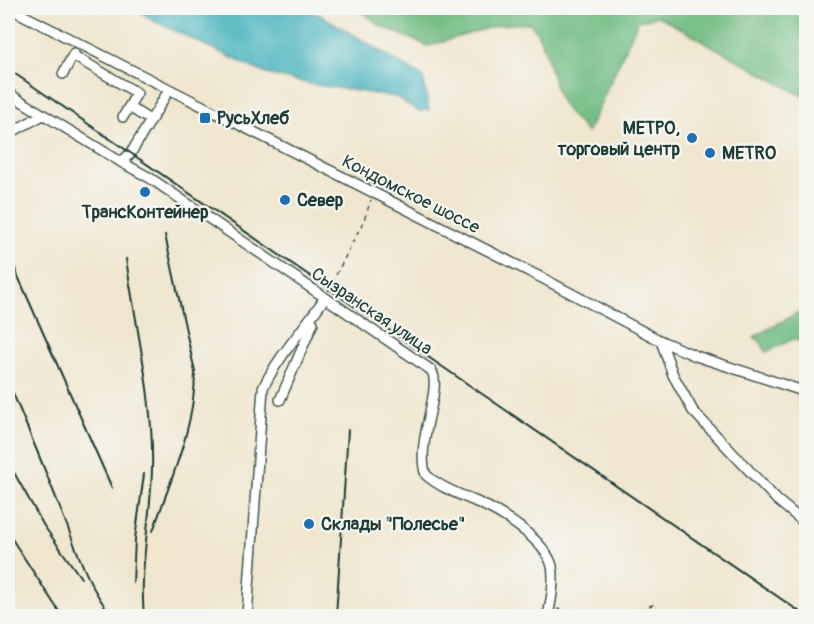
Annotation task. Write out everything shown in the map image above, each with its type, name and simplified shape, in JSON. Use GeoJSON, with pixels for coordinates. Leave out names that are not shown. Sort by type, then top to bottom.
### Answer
{"type":"FeatureCollection","features":[{"type":"Feature","properties":{"kind":"street","name":"Кондомское шоссе"},"geometry":{"type":"LineString","coordinates":[[9,8],[544,279],[661,341],[696,356],[807,392]]}},
{"type":"Feature","properties":{"kind":"street"},"geometry":{"type":"LineString","coordinates":[[63,74],[74,56],[75,41]]}},
{"type":"Feature","properties":{"kind":"street"},"geometry":{"type":"LineString","coordinates":[[74,56],[137,93],[123,117]]}},
{"type":"Feature","properties":{"kind":"street"},"geometry":{"type":"LineString","coordinates":[[121,162],[131,153],[169,90]]}},
{"type":"Feature","properties":{"kind":"street","name":"Сызранская улица"},"geometry":{"type":"LineString","coordinates":[[8,93],[150,178],[434,373],[435,382],[422,441],[422,467],[426,475],[448,489],[519,525],[537,543],[551,562],[553,576],[549,612]]}},
{"type":"Feature","properties":{"kind":"street"},"geometry":{"type":"LineString","coordinates":[[129,107],[150,120]]}},
{"type":"Feature","properties":{"kind":"street"},"geometry":{"type":"LineString","coordinates":[[8,134],[43,115]]}},
{"type":"Feature","properties":{"kind":"street"},"geometry":{"type":"LineString","coordinates":[[280,399],[324,299]]}},
{"type":"Feature","properties":{"kind":"street"},"geometry":{"type":"LineString","coordinates":[[247,616],[263,388],[276,360],[298,337],[324,299]]}},
{"type":"Feature","properties":{"kind":"street"},"geometry":{"type":"LineString","coordinates":[[661,341],[673,375],[693,411],[777,500],[807,524]]}},
{"type":"Feature","properties":{"kind":"path"},"geometry":{"type":"LineString","coordinates":[[324,299],[364,220],[373,194]]}},
{"type":"Feature","properties":{"kind":"path"},"geometry":{"type":"LineString","coordinates":[[624,616],[657,603]]}},
{"type":"Feature","properties":{"kind":"path"},"geometry":{"type":"LineString","coordinates":[[549,612],[586,616]]}},
{"type":"Feature","properties":{"kind":"green space"},"geometry":{"type":"Polygon","coordinates":[[[349,8],[806,8],[806,98],[658,16],[638,21],[587,133],[562,103],[537,32],[530,23],[498,25],[428,46],[379,25],[363,12],[349,8]]]}},
{"type":"Feature","properties":{"kind":"green space"},"geometry":{"type":"Polygon","coordinates":[[[806,308],[806,343],[793,339],[766,352],[761,342],[754,337],[806,308]]]}},
{"type":"Feature","properties":{"kind":"water"},"geometry":{"type":"Polygon","coordinates":[[[136,8],[294,8],[321,15],[423,77],[429,110],[418,111],[396,97],[310,84],[266,74],[152,20],[136,8]]]}},
{"type":"Feature","properties":{"kind":"railway"},"geometry":{"type":"LineString","coordinates":[[8,69],[806,616]]}},
{"type":"Feature","properties":{"kind":"railway"},"geometry":{"type":"LineString","coordinates":[[153,531],[186,433],[191,413],[195,372],[165,235]]}},
{"type":"Feature","properties":{"kind":"railway"},"geometry":{"type":"LineString","coordinates":[[126,259],[144,364],[152,443],[151,487],[143,580],[144,616]]}},
{"type":"Feature","properties":{"kind":"railway"},"geometry":{"type":"LineString","coordinates":[[13,265],[112,488]]}},
{"type":"Feature","properties":{"kind":"railway"},"geometry":{"type":"LineString","coordinates":[[8,381],[83,567],[95,591],[112,616]]}},
{"type":"Feature","properties":{"kind":"railway"},"geometry":{"type":"LineString","coordinates":[[336,616],[348,430]]}},
{"type":"Feature","properties":{"kind":"railway"},"geometry":{"type":"LineString","coordinates":[[8,462],[44,526],[81,578]]}},
{"type":"Feature","properties":{"kind":"railway"},"geometry":{"type":"LineString","coordinates":[[133,583],[135,539],[144,474]]}},
{"type":"Feature","properties":{"kind":"railway"},"geometry":{"type":"LineString","coordinates":[[8,533],[62,616]]}},
{"type":"Feature","properties":{"kind":"place","name":"РусьХлеб"},"geometry":{"type":"Point","coordinates":[205,118]}},
{"type":"Feature","properties":{"kind":"place","name":"МЕТРО, торговый центр"},"geometry":{"type":"Point","coordinates":[692,138]}},
{"type":"Feature","properties":{"kind":"place","name":"METRO"},"geometry":{"type":"Point","coordinates":[710,153]}},
{"type":"Feature","properties":{"kind":"place","name":"ТрансКонтейнер"},"geometry":{"type":"Point","coordinates":[145,192]}},
{"type":"Feature","properties":{"kind":"place","name":"Север"},"geometry":{"type":"Point","coordinates":[285,200]}},
{"type":"Feature","properties":{"kind":"place","name":"Склады \"Полесье\""},"geometry":{"type":"Point","coordinates":[309,524]}}]}
